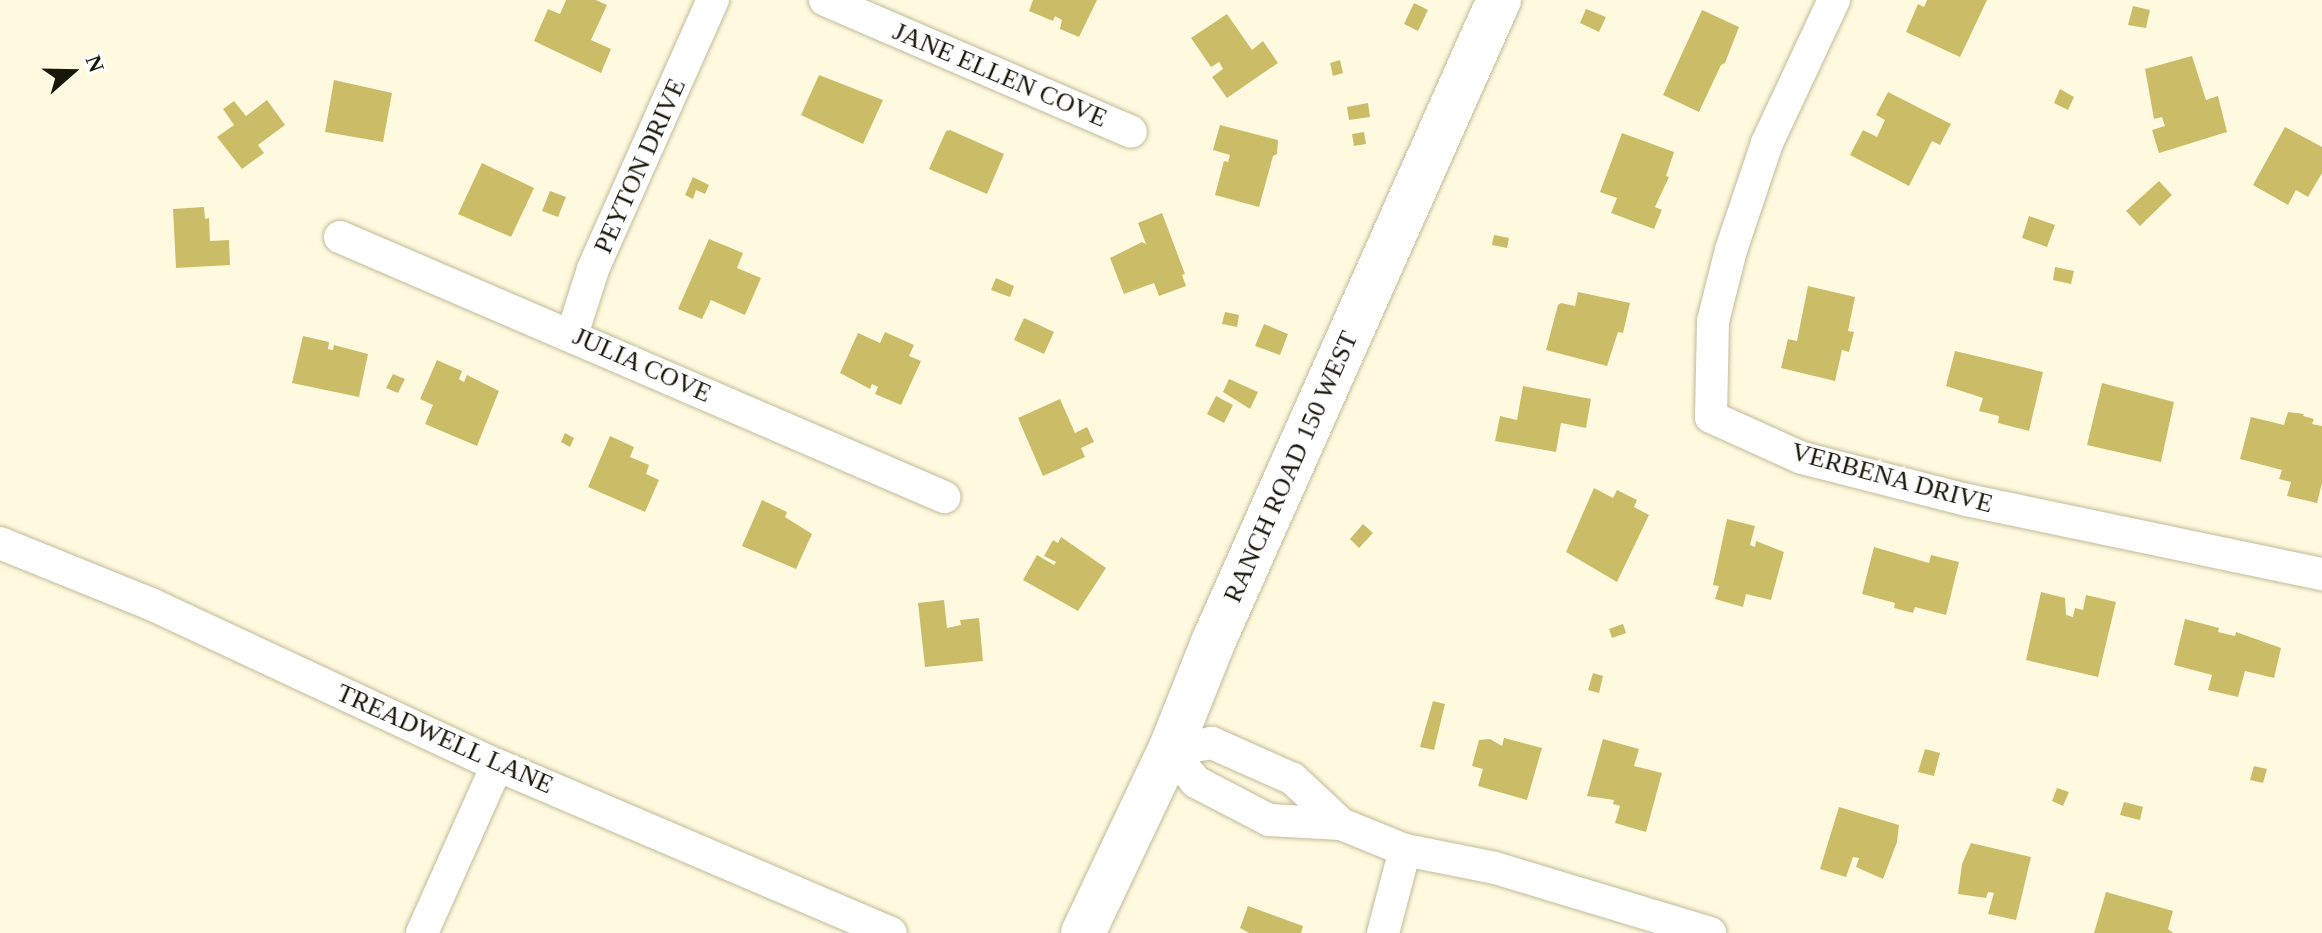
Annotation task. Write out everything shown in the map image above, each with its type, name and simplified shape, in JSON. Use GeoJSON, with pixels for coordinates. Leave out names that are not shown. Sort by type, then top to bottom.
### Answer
{"type":"FeatureCollection","features":[{"type":"Feature","properties":{"kind":"main road","name":"RANCH ROAD 150 WEST"},"geometry":{"type":"LineString","coordinates":[[1083,933],[1170,750],[1221,625],[1499,0]]}},
{"type":"Feature","properties":{"kind":"street","name":"PEYTON DRIVE"},"geometry":{"type":"LineString","coordinates":[[572,335],[593,269],[713,0]]}},
{"type":"Feature","properties":{"kind":"street","name":"JANE ELLEN COVE"},"geometry":{"type":"LineString","coordinates":[[825,0],[1131,132]]}},
{"type":"Feature","properties":{"kind":"street","name":"VERBENA DRIVE"},"geometry":{"type":"LineString","coordinates":[[1834,0],[1767,143],[1731,250],[1713,321],[1711,417],[1802,458],[1967,500],[2322,574]]}},
{"type":"Feature","properties":{"kind":"street","name":"JULIA COVE"},"geometry":{"type":"LineString","coordinates":[[340,237],[944,497]]}},
{"type":"Feature","properties":{"kind":"street","name":"TREADWELL LANE"},"geometry":{"type":"LineString","coordinates":[[0,543],[151,604],[824,920],[891,933]]}},
{"type":"Feature","properties":{"kind":"street"},"geometry":{"type":"LineString","coordinates":[[1341,824],[1293,779],[1212,743],[1170,750],[1196,782],[1269,820],[1341,824],[1405,850],[1495,868],[1710,933]]}},
{"type":"Feature","properties":{"kind":"street"},"geometry":{"type":"LineString","coordinates":[[422,933],[497,765]]}},
{"type":"Feature","properties":{"kind":"street"},"geometry":{"type":"LineString","coordinates":[[1383,933],[1405,850]]}},
{"type":"Feature","properties":{"kind":"building"},"geometry":{"type":"Polygon","coordinates":[[[566,0],[596,0],[607,5],[591,40],[611,49],[601,73],[534,41],[548,9],[560,14],[566,0]]]}},
{"type":"Feature","properties":{"kind":"building"},"geometry":{"type":"Polygon","coordinates":[[[1033,0],[1097,0],[1079,37],[1060,29],[1062,20],[1055,16],[1053,21],[1029,11],[1033,0]]]}},
{"type":"Feature","properties":{"kind":"building"},"geometry":{"type":"Polygon","coordinates":[[[1927,0],[1987,0],[1960,57],[1906,32],[1918,4],[1924,7],[1927,0]]]}},
{"type":"Feature","properties":{"kind":"building"},"geometry":{"type":"Polygon","coordinates":[[[1414,3],[1428,10],[1418,31],[1404,24],[1414,3]]]}},
{"type":"Feature","properties":{"kind":"building"},"geometry":{"type":"Polygon","coordinates":[[[2133,6],[2150,10],[2146,28],[2128,25],[2133,6]]]}},
{"type":"Feature","properties":{"kind":"building"},"geometry":{"type":"Polygon","coordinates":[[[1586,9],[1606,17],[1599,32],[1580,23],[1586,9]]]}},
{"type":"Feature","properties":{"kind":"building"},"geometry":{"type":"Polygon","coordinates":[[[1702,10],[1739,27],[1725,63],[1721,65],[1699,112],[1663,95],[1702,10]]]}},
{"type":"Feature","properties":{"kind":"building"},"geometry":{"type":"Polygon","coordinates":[[[1227,14],[1252,50],[1263,41],[1278,63],[1227,98],[1212,77],[1223,69],[1219,62],[1211,67],[1191,38],[1227,14]]]}},
{"type":"Feature","properties":{"kind":"building"},"geometry":{"type":"Polygon","coordinates":[[[2192,56],[2206,100],[2218,96],[2227,132],[2159,153],[2152,130],[2165,126],[2162,117],[2154,119],[2145,69],[2192,56]]]}},
{"type":"Feature","properties":{"kind":"building"},"geometry":{"type":"Polygon","coordinates":[[[1340,60],[1343,73],[1333,76],[1330,63],[1340,60]]]}},
{"type":"Feature","properties":{"kind":"building"},"geometry":{"type":"Polygon","coordinates":[[[819,75],[883,100],[863,144],[801,115],[819,75]]]}},
{"type":"Feature","properties":{"kind":"building"},"geometry":{"type":"Polygon","coordinates":[[[334,80],[392,93],[383,142],[325,132],[334,80]]]}},
{"type":"Feature","properties":{"kind":"building"},"geometry":{"type":"Polygon","coordinates":[[[2060,89],[2074,97],[2068,110],[2054,103],[2060,89]]]}},
{"type":"Feature","properties":{"kind":"building"},"geometry":{"type":"Polygon","coordinates":[[[1888,92],[1951,124],[1940,145],[1932,141],[1909,186],[1850,155],[1863,130],[1877,137],[1885,120],[1876,115],[1888,92]]]}},
{"type":"Feature","properties":{"kind":"building"},"geometry":{"type":"Polygon","coordinates":[[[267,100],[285,125],[258,145],[264,153],[242,169],[217,137],[234,125],[223,109],[234,101],[246,116],[267,100]]]}},
{"type":"Feature","properties":{"kind":"building"},"geometry":{"type":"Polygon","coordinates":[[[1368,103],[1370,117],[1349,120],[1347,107],[1368,103]]]}},
{"type":"Feature","properties":{"kind":"building"},"geometry":{"type":"Polygon","coordinates":[[[1220,125],[1278,140],[1277,154],[1273,156],[1259,207],[1215,195],[1224,161],[1228,162],[1230,155],[1213,150],[1220,125]]]}},
{"type":"Feature","properties":{"kind":"building"},"geometry":{"type":"Polygon","coordinates":[[[2285,127],[2322,147],[2322,173],[2308,197],[2296,190],[2288,205],[2253,185],[2285,127]]]}},
{"type":"Feature","properties":{"kind":"building"},"geometry":{"type":"Polygon","coordinates":[[[950,130],[1004,154],[987,194],[929,169],[946,131],[950,130]]]}},
{"type":"Feature","properties":{"kind":"building"},"geometry":{"type":"Polygon","coordinates":[[[1364,132],[1366,144],[1354,146],[1352,134],[1364,132]]]}},
{"type":"Feature","properties":{"kind":"building"},"geometry":{"type":"Polygon","coordinates":[[[1622,133],[1674,152],[1666,176],[1669,177],[1655,207],[1662,210],[1654,229],[1611,213],[1617,198],[1600,192],[1622,133]]]}},
{"type":"Feature","properties":{"kind":"building"},"geometry":{"type":"Polygon","coordinates":[[[482,163],[534,188],[511,237],[458,214],[482,163]]]}},
{"type":"Feature","properties":{"kind":"building"},"geometry":{"type":"Polygon","coordinates":[[[693,177],[709,185],[705,194],[696,190],[693,199],[685,195],[693,177]]]}},
{"type":"Feature","properties":{"kind":"building"},"geometry":{"type":"Polygon","coordinates":[[[2159,181],[2172,195],[2140,226],[2126,211],[2159,181]]]}},
{"type":"Feature","properties":{"kind":"building"},"geometry":{"type":"Polygon","coordinates":[[[550,191],[566,197],[558,217],[542,211],[550,191]]]}},
{"type":"Feature","properties":{"kind":"building"},"geometry":{"type":"Polygon","coordinates":[[[204,207],[205,219],[209,218],[210,241],[229,240],[230,265],[176,268],[173,209],[204,207]]]}},
{"type":"Feature","properties":{"kind":"building"},"geometry":{"type":"Polygon","coordinates":[[[1162,213],[1185,274],[1182,275],[1186,286],[1159,296],[1154,283],[1124,294],[1110,258],[1142,242],[1146,244],[1138,223],[1162,213]]]}},
{"type":"Feature","properties":{"kind":"building"},"geometry":{"type":"Polygon","coordinates":[[[2029,216],[2055,225],[2047,247],[2022,238],[2029,216]]]}},
{"type":"Feature","properties":{"kind":"building"},"geometry":{"type":"Polygon","coordinates":[[[1494,235],[1509,238],[1507,248],[1492,245],[1494,235]]]}},
{"type":"Feature","properties":{"kind":"building"},"geometry":{"type":"Polygon","coordinates":[[[709,239],[743,253],[737,268],[761,278],[745,315],[711,300],[702,319],[678,309],[709,239]]]}},
{"type":"Feature","properties":{"kind":"building"},"geometry":{"type":"Polygon","coordinates":[[[2055,267],[2074,271],[2071,284],[2053,280],[2055,267]]]}},
{"type":"Feature","properties":{"kind":"building"},"geometry":{"type":"Polygon","coordinates":[[[996,278],[1014,286],[1010,297],[991,290],[996,278]]]}},
{"type":"Feature","properties":{"kind":"building"},"geometry":{"type":"Polygon","coordinates":[[[1808,286],[1855,297],[1848,331],[1854,332],[1849,352],[1842,350],[1835,381],[1781,368],[1788,339],[1797,341],[1808,286]]]}},
{"type":"Feature","properties":{"kind":"building"},"geometry":{"type":"Polygon","coordinates":[[[1578,292],[1630,303],[1623,333],[1618,332],[1607,366],[1546,350],[1558,305],[1575,306],[1578,292]]]}},
{"type":"Feature","properties":{"kind":"building"},"geometry":{"type":"Polygon","coordinates":[[[1225,312],[1239,315],[1237,327],[1222,324],[1225,312]]]}},
{"type":"Feature","properties":{"kind":"building"},"geometry":{"type":"Polygon","coordinates":[[[1024,318],[1054,332],[1044,354],[1014,340],[1024,318]]]}},
{"type":"Feature","properties":{"kind":"building"},"geometry":{"type":"Polygon","coordinates":[[[1264,324],[1288,334],[1280,355],[1255,346],[1264,324]]]}},
{"type":"Feature","properties":{"kind":"building"},"geometry":{"type":"Polygon","coordinates":[[[885,332],[914,345],[909,356],[921,361],[901,405],[875,394],[878,387],[872,384],[870,389],[840,373],[858,333],[880,343],[885,332]]]}},
{"type":"Feature","properties":{"kind":"building"},"geometry":{"type":"Polygon","coordinates":[[[303,336],[329,342],[328,349],[333,350],[334,345],[368,354],[359,397],[292,383],[303,336]]]}},
{"type":"Feature","properties":{"kind":"building"},"geometry":{"type":"Polygon","coordinates":[[[1955,351],[2043,372],[2029,431],[1998,423],[1999,416],[1979,411],[1983,398],[1946,386],[1955,351]]]}},
{"type":"Feature","properties":{"kind":"building"},"geometry":{"type":"Polygon","coordinates":[[[437,360],[462,371],[459,379],[464,382],[467,375],[499,391],[477,446],[425,424],[433,405],[420,399],[437,360]]]}},
{"type":"Feature","properties":{"kind":"building"},"geometry":{"type":"Polygon","coordinates":[[[393,374],[405,379],[398,393],[386,388],[393,374]]]}},
{"type":"Feature","properties":{"kind":"building"},"geometry":{"type":"Polygon","coordinates":[[[1229,379],[1258,392],[1250,409],[1223,392],[1229,379]]]}},
{"type":"Feature","properties":{"kind":"building"},"geometry":{"type":"Polygon","coordinates":[[[2102,383],[2174,402],[2161,462],[2087,445],[2102,383]]]}},
{"type":"Feature","properties":{"kind":"building"},"geometry":{"type":"Polygon","coordinates":[[[1523,386],[1591,399],[1586,428],[1561,423],[1556,452],[1495,441],[1500,416],[1517,420],[1523,386]]]}},
{"type":"Feature","properties":{"kind":"building"},"geometry":{"type":"Polygon","coordinates":[[[1216,396],[1233,405],[1224,423],[1207,414],[1216,396]]]}},
{"type":"Feature","properties":{"kind":"building"},"geometry":{"type":"Polygon","coordinates":[[[1060,399],[1075,433],[1087,427],[1094,442],[1081,448],[1085,457],[1043,476],[1018,418],[1060,399]]]}},
{"type":"Feature","properties":{"kind":"building"},"geometry":{"type":"Polygon","coordinates":[[[2288,412],[2304,414],[2314,419],[2312,424],[2322,426],[2322,483],[2317,503],[2287,496],[2291,482],[2279,479],[2282,470],[2240,459],[2251,417],[2284,425],[2288,412]]]}},
{"type":"Feature","properties":{"kind":"building"},"geometry":{"type":"Polygon","coordinates":[[[565,433],[574,438],[570,447],[561,442],[565,433]]]}},
{"type":"Feature","properties":{"kind":"building"},"geometry":{"type":"Polygon","coordinates":[[[610,436],[634,447],[630,457],[649,465],[646,474],[659,480],[645,512],[588,487],[610,436]]]}},
{"type":"Feature","properties":{"kind":"building"},"geometry":{"type":"Polygon","coordinates":[[[1594,488],[1613,498],[1617,490],[1637,500],[1634,507],[1649,515],[1617,582],[1566,552],[1594,488]]]}},
{"type":"Feature","properties":{"kind":"building"},"geometry":{"type":"Polygon","coordinates":[[[762,500],[787,512],[785,517],[812,534],[796,569],[742,546],[762,500]]]}},
{"type":"Feature","properties":{"kind":"building"},"geometry":{"type":"Polygon","coordinates":[[[1727,519],[1755,526],[1750,545],[1755,547],[1756,541],[1784,552],[1771,600],[1746,594],[1743,607],[1715,599],[1719,586],[1713,585],[1727,519]]]}},
{"type":"Feature","properties":{"kind":"building"},"geometry":{"type":"Polygon","coordinates":[[[1363,524],[1373,533],[1359,548],[1350,539],[1363,524]]]}},
{"type":"Feature","properties":{"kind":"building"},"geometry":{"type":"Polygon","coordinates":[[[1061,537],[1106,568],[1078,611],[1023,580],[1037,555],[1054,565],[1056,562],[1044,556],[1053,540],[1058,543],[1061,537]]]}},
{"type":"Feature","properties":{"kind":"building"},"geometry":{"type":"Polygon","coordinates":[[[1874,547],[1929,563],[1931,555],[1959,562],[1946,615],[1915,607],[1913,613],[1894,608],[1895,603],[1862,594],[1874,547]]]}},
{"type":"Feature","properties":{"kind":"building"},"geometry":{"type":"Polygon","coordinates":[[[2041,592],[2065,598],[2066,615],[2073,617],[2075,608],[2083,610],[2086,595],[2116,602],[2098,677],[2026,660],[2041,592]]]}},
{"type":"Feature","properties":{"kind":"building"},"geometry":{"type":"Polygon","coordinates":[[[944,600],[947,628],[961,625],[960,620],[979,618],[983,661],[925,667],[918,603],[944,600]]]}},
{"type":"Feature","properties":{"kind":"building"},"geometry":{"type":"Polygon","coordinates":[[[2185,619],[2219,628],[2218,632],[2235,636],[2236,632],[2281,648],[2274,678],[2245,671],[2238,697],[2208,690],[2212,675],[2174,665],[2185,619]]]}},
{"type":"Feature","properties":{"kind":"building"},"geometry":{"type":"Polygon","coordinates":[[[1623,624],[1626,633],[1612,638],[1609,629],[1623,624]]]}},
{"type":"Feature","properties":{"kind":"building"},"geometry":{"type":"Polygon","coordinates":[[[1593,673],[1603,676],[1599,693],[1588,690],[1593,673]]]}},
{"type":"Feature","properties":{"kind":"building"},"geometry":{"type":"Polygon","coordinates":[[[1433,701],[1445,704],[1434,750],[1420,747],[1433,701]]]}},
{"type":"Feature","properties":{"kind":"building"},"geometry":{"type":"Polygon","coordinates":[[[1504,738],[1542,748],[1527,800],[1478,786],[1483,769],[1472,766],[1479,740],[1490,739],[1502,746],[1504,738]]]}},
{"type":"Feature","properties":{"kind":"building"},"geometry":{"type":"Polygon","coordinates":[[[1603,739],[1639,749],[1634,766],[1662,773],[1646,832],[1615,823],[1620,806],[1613,804],[1614,800],[1587,796],[1603,739]]]}},
{"type":"Feature","properties":{"kind":"building"},"geometry":{"type":"Polygon","coordinates":[[[1925,749],[1940,753],[1934,776],[1918,772],[1925,749]]]}},
{"type":"Feature","properties":{"kind":"building"},"geometry":{"type":"Polygon","coordinates":[[[2254,766],[2267,769],[2263,783],[2250,780],[2254,766]]]}},
{"type":"Feature","properties":{"kind":"building"},"geometry":{"type":"Polygon","coordinates":[[[2057,788],[2069,792],[2063,806],[2052,801],[2057,788]]]}},
{"type":"Feature","properties":{"kind":"building"},"geometry":{"type":"Polygon","coordinates":[[[2124,802],[2143,807],[2140,820],[2120,815],[2124,802]]]}},
{"type":"Feature","properties":{"kind":"building"},"geometry":{"type":"Polygon","coordinates":[[[1839,807],[1899,825],[1897,842],[1883,879],[1856,867],[1859,858],[1853,857],[1846,877],[1820,869],[1839,807]]]}},
{"type":"Feature","properties":{"kind":"building"},"geometry":{"type":"Polygon","coordinates":[[[1971,843],[2031,857],[2016,920],[1988,914],[1994,893],[1988,892],[1986,898],[1958,894],[1962,864],[1971,843]]]}},
{"type":"Feature","properties":{"kind":"building"},"geometry":{"type":"Polygon","coordinates":[[[2106,892],[2173,911],[2168,929],[2173,933],[2094,933],[2106,892]]]}},
{"type":"Feature","properties":{"kind":"building"},"geometry":{"type":"Polygon","coordinates":[[[1248,906],[1303,926],[1301,933],[1249,933],[1240,928],[1248,906]]]}}]}
